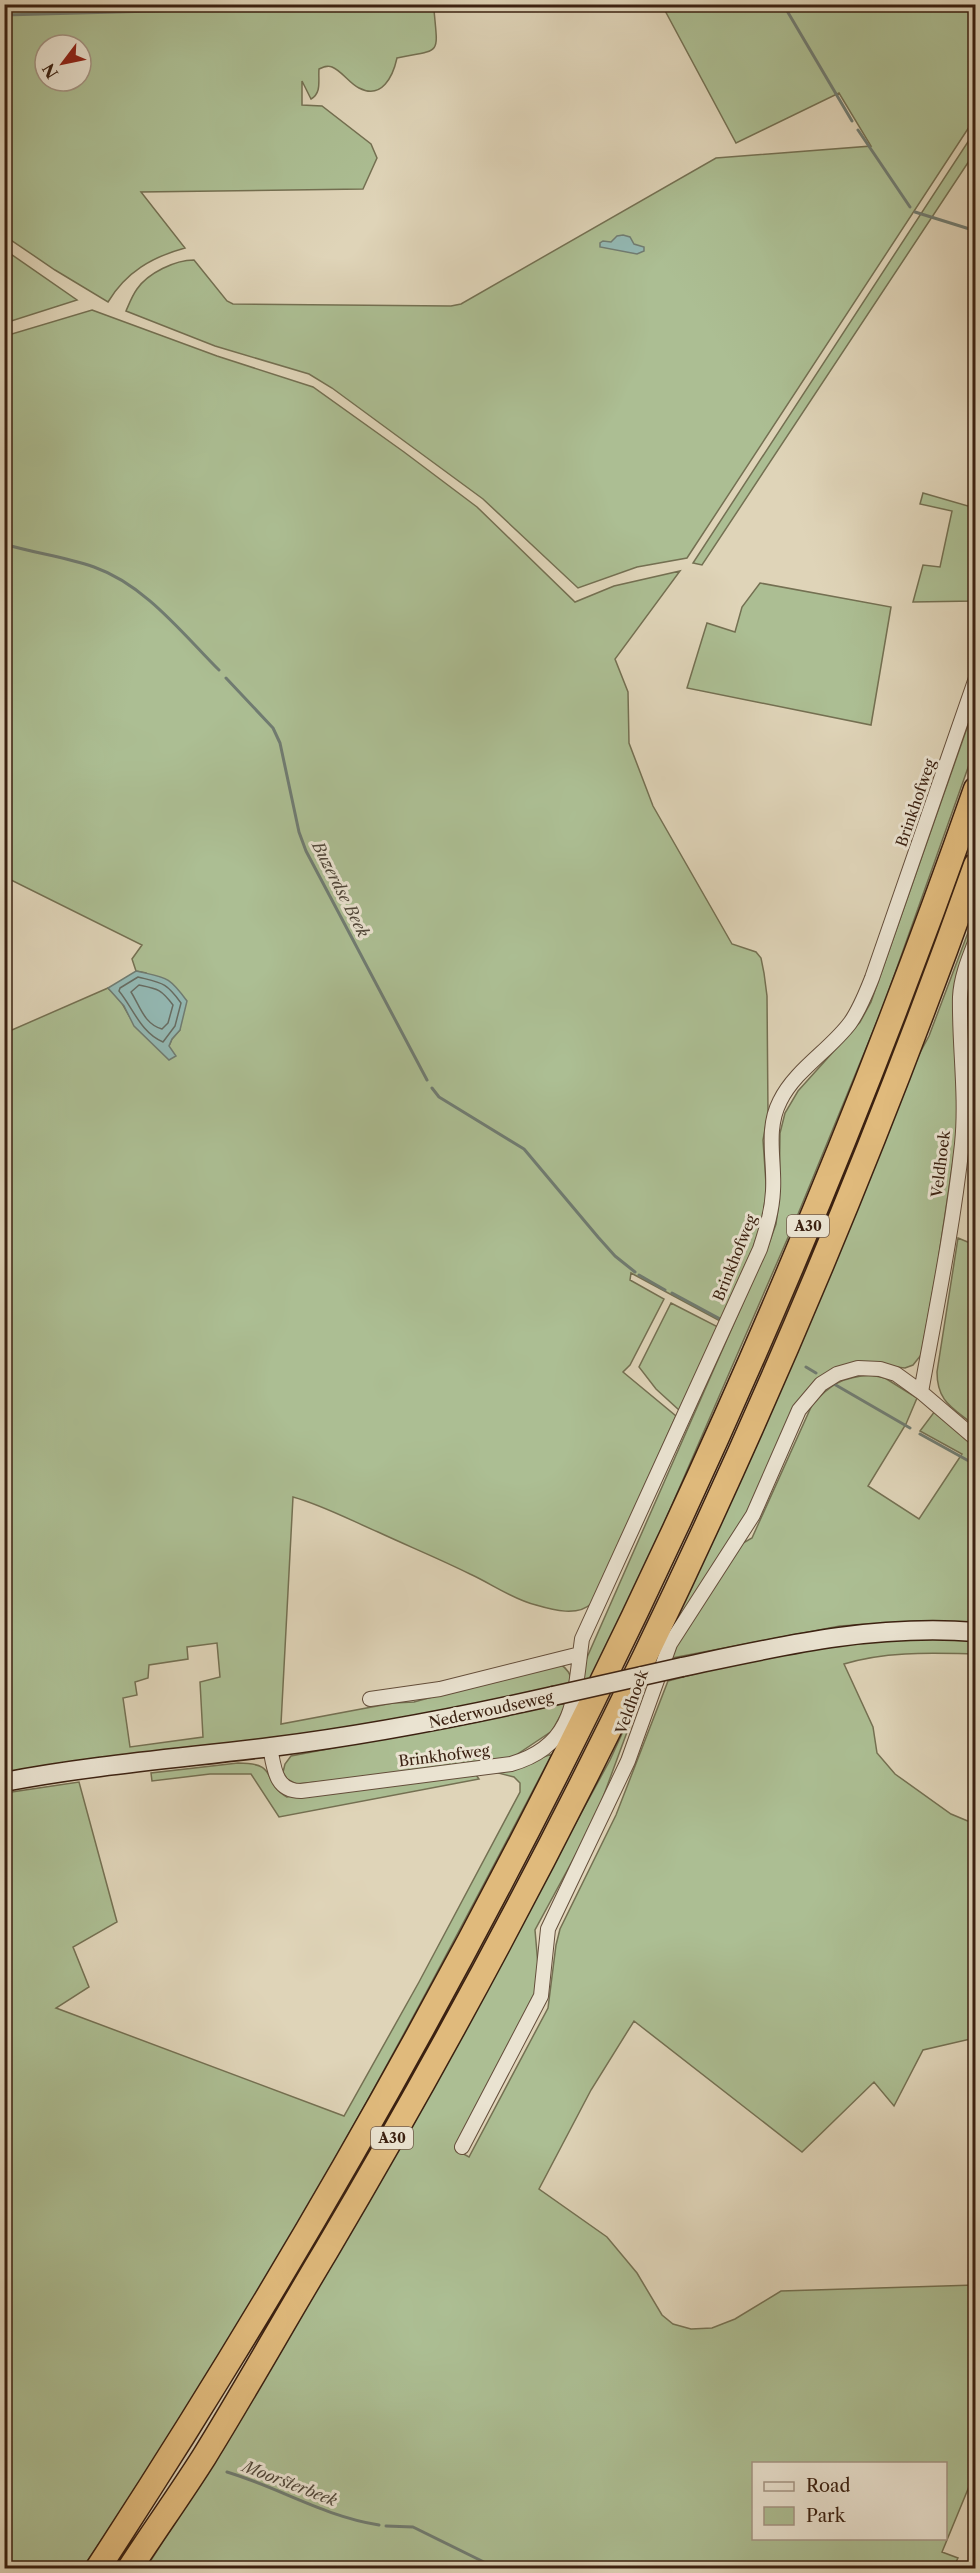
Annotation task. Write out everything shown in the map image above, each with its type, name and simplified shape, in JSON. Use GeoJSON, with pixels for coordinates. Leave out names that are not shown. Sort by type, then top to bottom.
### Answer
{"type":"FeatureCollection","features":[{"type":"Feature","properties":{"kind":"highway","name":"A30"},"geometry":{"type":"LineString","coordinates":[[98,2568],[179,2444],[357,2147],[481,1922],[591,1705],[698,1481],[795,1258],[885,1037],[975,789]]}},
{"type":"Feature","properties":{"kind":"highway","name":"A30"},"geometry":{"type":"LineString","coordinates":[[130,2568],[203,2458],[380,2161],[504,1937],[629,1693],[820,1269],[913,1036],[975,865]]}},
{"type":"Feature","properties":{"kind":"street","name":"Brinkhofweg"},"geometry":{"type":"LineString","coordinates":[[270,1747],[279,1782],[285,1789],[294,1791],[523,1761],[558,1735],[575,1701],[582,1639],[760,1249],[770,1217],[773,1188],[770,1149],[772,1127],[779,1101],[849,1023],[861,1003],[880,956],[975,678]]}},
{"type":"Feature","properties":{"kind":"street","name":"Veldhoek"},"geometry":{"type":"LineString","coordinates":[[921,1392],[962,1142],[960,995],[965,969],[975,940]]}},
{"type":"Feature","properties":{"kind":"street","name":"Veldhoek"},"geometry":{"type":"LineString","coordinates":[[462,2147],[541,1996],[548,1929],[628,1761],[670,1644],[753,1515],[799,1410],[821,1384],[837,1374],[858,1368],[880,1369],[896,1374],[921,1392],[975,1439]]}},
{"type":"Feature","properties":{"kind":"street","name":"Nederwoudseweg"},"geometry":{"type":"LineString","coordinates":[[4,1782],[142,1761],[270,1747],[431,1723],[810,1640],[903,1629],[975,1632]]}},
{"type":"Feature","properties":{"kind":"street"},"geometry":{"type":"LineString","coordinates":[[370,1699],[440,1689],[580,1654]]}},
{"type":"Feature","properties":{"kind":"green space"},"geometry":{"type":"Polygon","coordinates":[[[5,4],[460,5],[434,10],[436,43],[434,48],[430,51],[397,58],[393,72],[380,89],[367,91],[359,88],[339,71],[328,66],[319,69],[318,90],[311,99],[302,81],[302,105],[322,106],[371,144],[377,158],[363,189],[141,192],[185,248],[141,267],[123,282],[108,302],[5,236],[5,4]]]}},
{"type":"Feature","properties":{"kind":"green space"},"geometry":{"type":"Polygon","coordinates":[[[662,5],[975,5],[975,118],[687,558],[637,567],[578,588],[483,499],[332,388],[309,374],[215,346],[126,311],[135,292],[148,278],[171,265],[194,260],[227,301],[233,304],[451,306],[461,304],[716,158],[871,146],[839,93],[736,143],[662,5]]]}},
{"type":"Feature","properties":{"kind":"green space"},"geometry":{"type":"Polygon","coordinates":[[[975,131],[975,152],[702,565],[693,563],[975,131]]]}},
{"type":"Feature","properties":{"kind":"green space"},"geometry":{"type":"Polygon","coordinates":[[[5,250],[77,300],[5,323],[5,250]]]}},
{"type":"Feature","properties":{"kind":"green space"},"geometry":{"type":"Polygon","coordinates":[[[92,310],[217,356],[313,387],[477,507],[575,602],[614,586],[680,571],[615,659],[628,692],[629,743],[653,806],[732,944],[756,952],[761,958],[767,996],[768,1114],[763,1140],[767,1198],[763,1220],[752,1250],[720,1321],[631,1273],[630,1280],[664,1299],[630,1365],[623,1372],[676,1416],[592,1603],[586,1607],[580,1610],[565,1611],[527,1602],[325,1508],[293,1497],[281,1724],[393,1703],[414,1702],[549,1665],[563,1666],[573,1683],[358,1730],[5,1780],[5,1033],[108,988],[147,1038],[169,1046],[180,1030],[146,973],[136,971],[132,959],[142,945],[5,877],[5,336],[92,310]],[[217,1643],[187,1647],[188,1659],[149,1665],[148,1678],[135,1682],[137,1695],[123,1698],[130,1747],[203,1737],[200,1682],[220,1677],[217,1643]]]}},
{"type":"Feature","properties":{"kind":"green space"},"geometry":{"type":"Polygon","coordinates":[[[923,493],[975,508],[975,601],[913,602],[923,565],[940,567],[952,511],[920,504],[923,493]]]}},
{"type":"Feature","properties":{"kind":"green space"},"geometry":{"type":"Polygon","coordinates":[[[760,583],[891,607],[871,725],[687,688],[707,623],[735,632],[742,607],[760,583]]]}},
{"type":"Feature","properties":{"kind":"green space"},"geometry":{"type":"Polygon","coordinates":[[[975,705],[975,748],[883,1007],[796,1219],[636,1588],[582,1694],[579,1695],[585,1662],[776,1224],[779,1200],[780,1133],[785,1113],[798,1091],[860,1022],[871,1002],[975,705]]]}},
{"type":"Feature","properties":{"kind":"green space"},"geometry":{"type":"Polygon","coordinates":[[[975,914],[975,928],[957,978],[960,1114],[937,1268],[921,1355],[913,1365],[905,1368],[869,1364],[846,1367],[796,1408],[747,1512],[673,1630],[655,1677],[647,1679],[909,1073],[929,1036],[975,914]]]}},
{"type":"Feature","properties":{"kind":"green space"},"geometry":{"type":"Polygon","coordinates":[[[958,1238],[975,1245],[975,1426],[943,1398],[937,1372],[958,1238]]]}},
{"type":"Feature","properties":{"kind":"green space"},"geometry":{"type":"Polygon","coordinates":[[[671,1303],[718,1327],[679,1410],[656,1389],[639,1367],[671,1303]]]}},
{"type":"Feature","properties":{"kind":"green space"},"geometry":{"type":"Polygon","coordinates":[[[871,1375],[885,1378],[917,1398],[906,1424],[868,1486],[919,1519],[962,1454],[920,1431],[935,1411],[975,1444],[975,1624],[918,1621],[840,1626],[672,1658],[680,1635],[736,1547],[752,1538],[812,1405],[838,1383],[871,1375]]]}},
{"type":"Feature","properties":{"kind":"green space"},"geometry":{"type":"Polygon","coordinates":[[[975,1638],[975,1654],[893,1655],[844,1664],[873,1727],[877,1753],[895,1774],[951,1814],[975,1824],[975,2038],[923,2050],[894,2106],[874,2082],[802,2152],[634,2021],[591,2090],[539,2189],[607,2237],[637,2273],[662,2315],[673,2324],[691,2329],[712,2328],[735,2319],[781,2291],[975,2285],[975,2477],[973,2477],[947,2540],[947,2462],[752,2462],[752,2540],[947,2540],[942,2552],[958,2558],[953,2568],[146,2568],[211,2466],[377,2188],[610,1760],[644,1686],[595,1819],[535,1930],[538,1965],[537,1990],[532,2008],[456,2150],[469,2157],[548,2008],[560,1929],[616,1815],[668,1681],[815,1642],[975,1638]]]}},
{"type":"Feature","properties":{"kind":"green space"},"geometry":{"type":"Polygon","coordinates":[[[567,1703],[552,1731],[513,1757],[369,1777],[296,1784],[287,1779],[283,1772],[291,1756],[567,1703]]]}},
{"type":"Feature","properties":{"kind":"green space"},"geometry":{"type":"Polygon","coordinates":[[[552,1754],[406,2029],[292,2234],[212,2369],[83,2568],[5,2568],[5,1793],[79,1782],[117,1922],[73,1947],[89,1987],[56,2008],[344,2116],[419,1982],[520,1792],[520,1783],[514,1777],[498,1773],[552,1754]]]}},
{"type":"Feature","properties":{"kind":"green space"},"geometry":{"type":"Polygon","coordinates":[[[238,1763],[260,1766],[279,1791],[287,1797],[474,1772],[479,1779],[279,1817],[251,1774],[210,1774],[152,1781],[151,1773],[238,1763]]]}},
{"type":"Feature","properties":{"kind":"water"},"geometry":{"type":"Polygon","coordinates":[[[617,236],[630,237],[634,244],[644,247],[644,251],[637,254],[600,247],[603,241],[611,242],[617,236]]]}},
{"type":"Feature","properties":{"kind":"water"},"geometry":{"type":"Polygon","coordinates":[[[136,971],[166,979],[187,1001],[180,1030],[169,1046],[176,1056],[169,1060],[134,1026],[124,1006],[108,988],[136,971]]]}},
{"type":"Feature","properties":{"kind":"waterway"},"geometry":{"type":"LineString","coordinates":[[4,15],[270,8],[297,4]]}},
{"type":"Feature","properties":{"kind":"waterway"},"geometry":{"type":"LineString","coordinates":[[783,4],[852,121]]}},
{"type":"Feature","properties":{"kind":"waterway"},"geometry":{"type":"LineString","coordinates":[[858,130],[910,207]]}},
{"type":"Feature","properties":{"kind":"waterway"},"geometry":{"type":"LineString","coordinates":[[915,212],[976,231]]}},
{"type":"Feature","properties":{"kind":"waterway","name":"Buzerdse Beek"},"geometry":{"type":"LineString","coordinates":[[4,544],[94,567],[130,585],[162,611],[219,670]]}},
{"type":"Feature","properties":{"kind":"waterway","name":"Buzerdse Beek"},"geometry":{"type":"LineString","coordinates":[[226,678],[273,728],[280,743],[299,832],[306,851],[427,1080]]}},
{"type":"Feature","properties":{"kind":"waterway","name":"Buzerdse Beek"},"geometry":{"type":"LineString","coordinates":[[432,1088],[439,1097],[524,1149],[615,1256],[635,1272]]}},
{"type":"Feature","properties":{"kind":"waterway","name":"Buzerdse Beek"},"geometry":{"type":"LineString","coordinates":[[639,1275],[665,1290]]}},
{"type":"Feature","properties":{"kind":"waterway","name":"Buzerdse Beek"},"geometry":{"type":"LineString","coordinates":[[672,1293],[722,1320]]}},
{"type":"Feature","properties":{"kind":"waterway","name":"Buzerdse Beek"},"geometry":{"type":"LineString","coordinates":[[806,1367],[816,1373]]}},
{"type":"Feature","properties":{"kind":"waterway","name":"Buzerdse Beek"},"geometry":{"type":"LineString","coordinates":[[834,1384],[910,1428]]}},
{"type":"Feature","properties":{"kind":"waterway","name":"Buzerdse Beek"},"geometry":{"type":"LineString","coordinates":[[920,1434],[976,1465]]}},
{"type":"Feature","properties":{"kind":"waterway","name":"Moorsterbeek"},"geometry":{"type":"LineString","coordinates":[[227,2472],[339,2515],[379,2525]]}},
{"type":"Feature","properties":{"kind":"waterway","name":"Moorsterbeek"},"geometry":{"type":"LineString","coordinates":[[386,2526],[413,2527],[496,2568]]}}]}
